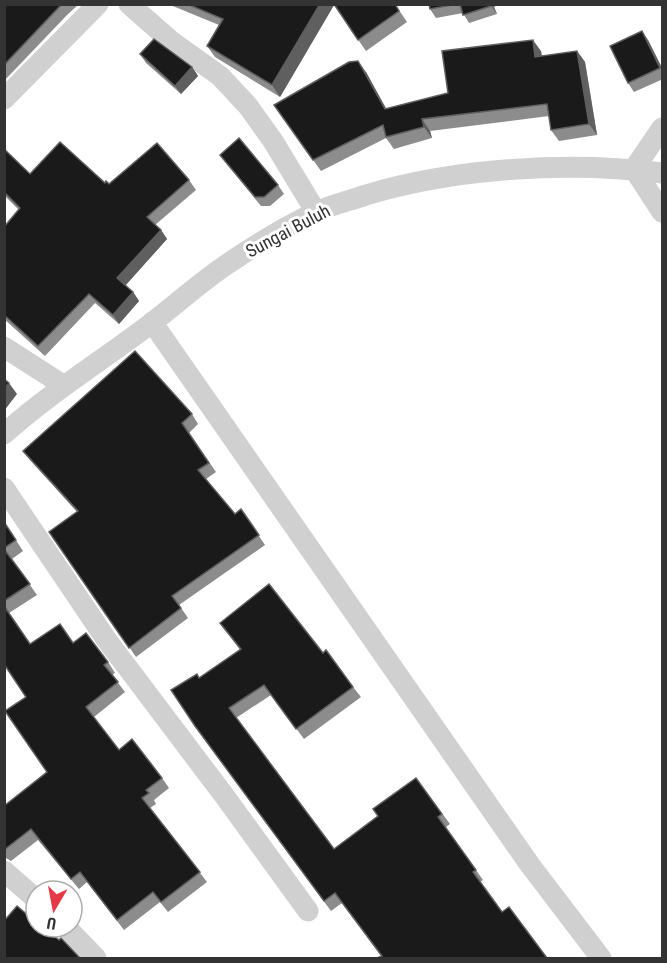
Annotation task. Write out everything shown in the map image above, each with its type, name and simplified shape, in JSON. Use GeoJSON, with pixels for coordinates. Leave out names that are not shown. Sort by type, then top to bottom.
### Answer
{"type":"FeatureCollection","features":[{"type":"Feature","properties":{"kind":"street"},"geometry":{"type":"LineString","coordinates":[[4,99],[98,4]]}},
{"type":"Feature","properties":{"kind":"street"},"geometry":{"type":"LineString","coordinates":[[129,4],[171,41],[220,76],[241,99],[273,141],[316,212]]}},
{"type":"Feature","properties":{"kind":"street"},"geometry":{"type":"LineString","coordinates":[[663,128],[634,169],[663,212]]}},
{"type":"Feature","properties":{"kind":"street","name":"Sungai Buluh"},"geometry":{"type":"LineString","coordinates":[[4,434],[63,385],[152,322],[231,261],[316,212],[383,190],[461,175],[544,169],[634,169],[663,173]]}},
{"type":"Feature","properties":{"kind":"street"},"geometry":{"type":"LineString","coordinates":[[152,322],[516,846],[601,958]]}},
{"type":"Feature","properties":{"kind":"street"},"geometry":{"type":"LineString","coordinates":[[4,347],[63,385]]}},
{"type":"Feature","properties":{"kind":"street"},"geometry":{"type":"LineString","coordinates":[[4,488],[106,639],[308,911]]}},
{"type":"Feature","properties":{"kind":"street"},"geometry":{"type":"LineString","coordinates":[[4,871],[24,888]]}},
{"type":"Feature","properties":{"kind":"street"},"geometry":{"type":"LineString","coordinates":[[78,939],[96,958]]}},
{"type":"Feature","properties":{"kind":"building"},"geometry":{"type":"Polygon","coordinates":[[[4,4],[62,4],[4,65],[4,4]]]}},
{"type":"Feature","properties":{"kind":"building"},"geometry":{"type":"Polygon","coordinates":[[[187,4],[320,4],[272,85],[207,46],[223,19],[187,4]]]}},
{"type":"Feature","properties":{"kind":"building"},"geometry":{"type":"Polygon","coordinates":[[[334,4],[395,4],[399,11],[358,40],[334,4]]]}},
{"type":"Feature","properties":{"kind":"building"},"geometry":{"type":"Polygon","coordinates":[[[429,4],[457,4],[430,9],[429,4]]]}},
{"type":"Feature","properties":{"kind":"building"},"geometry":{"type":"Polygon","coordinates":[[[460,4],[490,4],[491,6],[463,15],[460,4]]]}},
{"type":"Feature","properties":{"kind":"building"},"geometry":{"type":"Polygon","coordinates":[[[642,31],[660,68],[628,83],[610,46],[642,31]]]}},
{"type":"Feature","properties":{"kind":"building"},"geometry":{"type":"Polygon","coordinates":[[[154,39],[192,67],[175,86],[140,54],[154,39]]]}},
{"type":"Feature","properties":{"kind":"building"},"geometry":{"type":"Polygon","coordinates":[[[533,40],[535,57],[577,51],[589,124],[551,130],[547,104],[422,119],[424,127],[386,137],[383,125],[313,160],[274,105],[349,62],[358,61],[385,109],[448,93],[442,51],[533,40]]]}},
{"type":"Feature","properties":{"kind":"building"},"geometry":{"type":"Polygon","coordinates":[[[239,138],[278,185],[264,197],[255,197],[220,155],[239,138]]]}},
{"type":"Feature","properties":{"kind":"building"},"geometry":{"type":"Polygon","coordinates":[[[60,142],[105,183],[106,181],[109,184],[157,143],[189,180],[147,217],[161,230],[117,278],[133,292],[113,315],[89,294],[38,346],[4,315],[4,227],[20,208],[4,192],[4,149],[30,174],[60,142]]]}},
{"type":"Feature","properties":{"kind":"building"},"geometry":{"type":"Polygon","coordinates":[[[135,351],[192,414],[182,423],[209,463],[198,470],[235,514],[241,509],[259,535],[172,596],[181,608],[129,648],[49,532],[78,511],[23,451],[135,351]]]}},
{"type":"Feature","properties":{"kind":"building"},"geometry":{"type":"Polygon","coordinates":[[[4,379],[9,383],[4,389],[4,379]]]}},
{"type":"Feature","properties":{"kind":"building"},"geometry":{"type":"Polygon","coordinates":[[[4,522],[16,540],[4,548],[4,522]]]}},
{"type":"Feature","properties":{"kind":"building"},"geometry":{"type":"Polygon","coordinates":[[[4,549],[30,584],[4,601],[4,549]]]}},
{"type":"Feature","properties":{"kind":"building"},"geometry":{"type":"Polygon","coordinates":[[[269,584],[323,653],[326,650],[353,687],[296,729],[264,685],[229,708],[334,849],[378,816],[373,809],[416,778],[442,814],[438,817],[476,870],[473,872],[502,912],[509,907],[547,958],[377,958],[382,956],[335,893],[324,901],[171,690],[197,674],[199,678],[241,649],[220,623],[269,584]]]}},
{"type":"Feature","properties":{"kind":"building"},"geometry":{"type":"Polygon","coordinates":[[[4,606],[30,644],[60,624],[73,643],[86,633],[108,662],[104,665],[118,682],[86,707],[119,750],[132,739],[162,778],[146,790],[149,793],[142,798],[200,872],[161,902],[153,892],[117,920],[80,872],[71,879],[31,829],[4,850],[4,806],[47,772],[5,711],[26,697],[4,664],[4,606]]]}},
{"type":"Feature","properties":{"kind":"building"},"geometry":{"type":"Polygon","coordinates":[[[17,906],[24,912],[24,939],[62,939],[80,958],[4,958],[4,921],[17,906]]]}}]}
